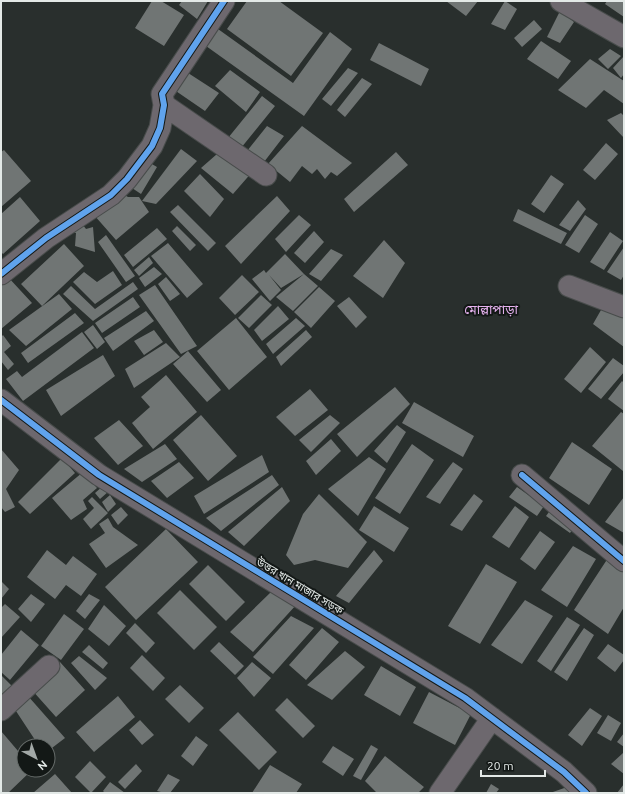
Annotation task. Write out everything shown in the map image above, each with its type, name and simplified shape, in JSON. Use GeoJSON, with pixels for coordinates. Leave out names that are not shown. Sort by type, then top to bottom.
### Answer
{"type":"FeatureCollection","features":[{"type":"Feature","properties":{"kind":"street"},"geometry":{"type":"LineString","coordinates":[[1,274],[46,238],[111,195],[127,179],[152,146],[160,128],[164,105],[162,94],[224,1]]}},
{"type":"Feature","properties":{"kind":"street"},"geometry":{"type":"LineString","coordinates":[[573,4],[624,37]]}},
{"type":"Feature","properties":{"kind":"street"},"geometry":{"type":"LineString","coordinates":[[164,105],[266,175]]}},
{"type":"Feature","properties":{"kind":"street"},"geometry":{"type":"LineString","coordinates":[[569,286],[624,306]]}},
{"type":"Feature","properties":{"kind":"street","name":"উত্তর খান মাজার সড়ক"},"geometry":{"type":"LineString","coordinates":[[1,400],[99,475],[465,698],[564,772],[586,793]]}},
{"type":"Feature","properties":{"kind":"street"},"geometry":{"type":"LineString","coordinates":[[522,475],[624,561]]}},
{"type":"Feature","properties":{"kind":"street"},"geometry":{"type":"LineString","coordinates":[[1,710],[49,666]]}},
{"type":"Feature","properties":{"kind":"street"},"geometry":{"type":"LineString","coordinates":[[440,793],[492,718]]}},
{"type":"Feature","properties":{"kind":"building"},"geometry":{"type":"Polygon","coordinates":[[[152,1],[161,1],[184,15],[164,46],[135,28],[152,1]]]}},
{"type":"Feature","properties":{"kind":"building"},"geometry":{"type":"Polygon","coordinates":[[[182,1],[208,1],[197,19],[179,5],[182,1]]]}},
{"type":"Feature","properties":{"kind":"building"},"geometry":{"type":"Polygon","coordinates":[[[247,1],[279,1],[323,33],[291,76],[227,29],[247,1]]]}},
{"type":"Feature","properties":{"kind":"building"},"geometry":{"type":"Polygon","coordinates":[[[446,1],[478,1],[466,16],[446,1]]]}},
{"type":"Feature","properties":{"kind":"building"},"geometry":{"type":"Polygon","coordinates":[[[505,1],[517,9],[505,30],[491,24],[505,1]]]}},
{"type":"Feature","properties":{"kind":"building"},"geometry":{"type":"Polygon","coordinates":[[[607,1],[624,1],[624,17],[605,4],[607,1]]]}},
{"type":"Feature","properties":{"kind":"building"},"geometry":{"type":"Polygon","coordinates":[[[560,11],[574,22],[560,43],[547,37],[560,11]]]}},
{"type":"Feature","properties":{"kind":"building"},"geometry":{"type":"Polygon","coordinates":[[[534,20],[542,29],[522,47],[514,38],[534,20]]]}},
{"type":"Feature","properties":{"kind":"building"},"geometry":{"type":"Polygon","coordinates":[[[218,29],[293,83],[330,32],[352,49],[304,116],[206,46],[218,29]]]}},
{"type":"Feature","properties":{"kind":"building"},"geometry":{"type":"Polygon","coordinates":[[[541,41],[571,61],[558,79],[527,59],[541,41]]]}},
{"type":"Feature","properties":{"kind":"building"},"geometry":{"type":"Polygon","coordinates":[[[379,43],[429,69],[421,86],[370,60],[379,43]]]}},
{"type":"Feature","properties":{"kind":"building"},"geometry":{"type":"Polygon","coordinates":[[[610,49],[621,56],[608,69],[598,59],[610,49]]]}},
{"type":"Feature","properties":{"kind":"building"},"geometry":{"type":"Polygon","coordinates":[[[624,56],[624,74],[621,78],[613,68],[624,56]]]}},
{"type":"Feature","properties":{"kind":"building"},"geometry":{"type":"Polygon","coordinates":[[[590,59],[624,81],[624,104],[604,90],[586,108],[558,90],[590,59]]]}},
{"type":"Feature","properties":{"kind":"building"},"geometry":{"type":"Polygon","coordinates":[[[348,68],[358,73],[331,106],[322,99],[348,68]]]}},
{"type":"Feature","properties":{"kind":"building"},"geometry":{"type":"Polygon","coordinates":[[[230,70],[260,92],[246,112],[215,86],[230,70]]]}},
{"type":"Feature","properties":{"kind":"building"},"geometry":{"type":"Polygon","coordinates":[[[185,71],[219,93],[205,111],[170,87],[185,71]]]}},
{"type":"Feature","properties":{"kind":"building"},"geometry":{"type":"Polygon","coordinates":[[[362,78],[372,84],[345,117],[337,110],[362,78]]]}},
{"type":"Feature","properties":{"kind":"building"},"geometry":{"type":"Polygon","coordinates":[[[262,96],[275,106],[241,148],[228,138],[262,96]]]}},
{"type":"Feature","properties":{"kind":"building"},"geometry":{"type":"Polygon","coordinates":[[[621,113],[624,116],[624,138],[607,120],[621,113]]]}},
{"type":"Feature","properties":{"kind":"building"},"geometry":{"type":"Polygon","coordinates":[[[267,126],[284,136],[264,162],[247,151],[267,126]]]}},
{"type":"Feature","properties":{"kind":"building"},"geometry":{"type":"Polygon","coordinates":[[[302,126],[352,163],[337,176],[331,172],[325,179],[317,169],[312,174],[302,166],[290,182],[268,164],[302,126]]]}},
{"type":"Feature","properties":{"kind":"building"},"geometry":{"type":"Polygon","coordinates":[[[606,143],[618,154],[595,180],[583,170],[606,143]]]}},
{"type":"Feature","properties":{"kind":"building"},"geometry":{"type":"Polygon","coordinates":[[[225,147],[253,171],[233,194],[201,168],[225,147]]]}},
{"type":"Feature","properties":{"kind":"building"},"geometry":{"type":"Polygon","coordinates":[[[181,149],[197,161],[156,204],[142,201],[181,149]]]}},
{"type":"Feature","properties":{"kind":"building"},"geometry":{"type":"Polygon","coordinates":[[[4,150],[31,181],[1,207],[1,152],[4,150]]]}},
{"type":"Feature","properties":{"kind":"building"},"geometry":{"type":"Polygon","coordinates":[[[396,152],[408,165],[354,212],[344,199],[396,152]]]}},
{"type":"Feature","properties":{"kind":"building"},"geometry":{"type":"Polygon","coordinates":[[[145,160],[157,167],[141,194],[129,186],[145,160]]]}},
{"type":"Feature","properties":{"kind":"building"},"geometry":{"type":"Polygon","coordinates":[[[200,174],[224,199],[210,217],[184,191],[200,174]]]}},
{"type":"Feature","properties":{"kind":"building"},"geometry":{"type":"Polygon","coordinates":[[[551,175],[564,184],[544,213],[531,204],[551,175]]]}},
{"type":"Feature","properties":{"kind":"building"},"geometry":{"type":"Polygon","coordinates":[[[121,193],[128,197],[139,197],[149,212],[116,240],[94,215],[121,193]]]}},
{"type":"Feature","properties":{"kind":"building"},"geometry":{"type":"Polygon","coordinates":[[[277,196],[290,211],[241,264],[225,246],[277,196]]]}},
{"type":"Feature","properties":{"kind":"building"},"geometry":{"type":"Polygon","coordinates":[[[20,197],[40,221],[3,254],[1,252],[1,214],[20,197]]]}},
{"type":"Feature","properties":{"kind":"building"},"geometry":{"type":"Polygon","coordinates":[[[578,200],[586,209],[570,231],[559,225],[578,200]]]}},
{"type":"Feature","properties":{"kind":"building"},"geometry":{"type":"Polygon","coordinates":[[[178,205],[216,243],[208,251],[170,212],[178,205]]]}},
{"type":"Feature","properties":{"kind":"building"},"geometry":{"type":"Polygon","coordinates":[[[518,209],[567,233],[561,244],[513,221],[518,209]]]}},
{"type":"Feature","properties":{"kind":"building"},"geometry":{"type":"Polygon","coordinates":[[[299,215],[311,225],[286,252],[275,239],[299,215]]]}},
{"type":"Feature","properties":{"kind":"building"},"geometry":{"type":"Polygon","coordinates":[[[585,215],[598,224],[579,253],[565,245],[585,215]]]}},
{"type":"Feature","properties":{"kind":"building"},"geometry":{"type":"Polygon","coordinates":[[[83,225],[86,229],[93,227],[95,252],[75,246],[76,233],[61,229],[83,225]]]}},
{"type":"Feature","properties":{"kind":"building"},"geometry":{"type":"Polygon","coordinates":[[[177,226],[196,245],[190,251],[172,231],[177,226]]]}},
{"type":"Feature","properties":{"kind":"building"},"geometry":{"type":"Polygon","coordinates":[[[157,228],[167,239],[133,267],[124,255],[157,228]]]}},
{"type":"Feature","properties":{"kind":"building"},"geometry":{"type":"Polygon","coordinates":[[[314,231],[324,242],[305,263],[294,253],[314,231]]]}},
{"type":"Feature","properties":{"kind":"building"},"geometry":{"type":"Polygon","coordinates":[[[610,232],[623,241],[604,270],[590,262],[610,232]]]}},
{"type":"Feature","properties":{"kind":"building"},"geometry":{"type":"Polygon","coordinates":[[[106,235],[135,276],[126,282],[98,242],[106,235]]]}},
{"type":"Feature","properties":{"kind":"building"},"geometry":{"type":"Polygon","coordinates":[[[384,240],[405,263],[383,298],[353,276],[384,240]]]}},
{"type":"Feature","properties":{"kind":"building"},"geometry":{"type":"Polygon","coordinates":[[[168,243],[203,284],[187,298],[151,256],[168,243]]]}},
{"type":"Feature","properties":{"kind":"building"},"geometry":{"type":"Polygon","coordinates":[[[64,244],[84,266],[42,306],[21,284],[64,244]]]}},
{"type":"Feature","properties":{"kind":"building"},"geometry":{"type":"Polygon","coordinates":[[[624,247],[624,275],[621,280],[607,272],[624,247]]]}},
{"type":"Feature","properties":{"kind":"building"},"geometry":{"type":"Polygon","coordinates":[[[331,249],[343,255],[321,281],[309,274],[331,249]]]}},
{"type":"Feature","properties":{"kind":"building"},"geometry":{"type":"Polygon","coordinates":[[[285,254],[304,274],[281,288],[269,275],[281,290],[270,301],[252,279],[264,270],[266,273],[285,254]]]}},
{"type":"Feature","properties":{"kind":"building"},"geometry":{"type":"Polygon","coordinates":[[[149,257],[153,263],[139,276],[134,270],[149,257]]]}},
{"type":"Feature","properties":{"kind":"building"},"geometry":{"type":"Polygon","coordinates":[[[154,267],[162,274],[145,287],[139,278],[154,267]]]}},
{"type":"Feature","properties":{"kind":"building"},"geometry":{"type":"Polygon","coordinates":[[[113,271],[122,285],[95,304],[73,282],[84,272],[97,282],[113,271]]]}},
{"type":"Feature","properties":{"kind":"building"},"geometry":{"type":"Polygon","coordinates":[[[304,274],[318,286],[293,311],[276,297],[304,274]]]}},
{"type":"Feature","properties":{"kind":"building"},"geometry":{"type":"Polygon","coordinates":[[[242,275],[259,292],[235,315],[219,298],[242,275]]]}},
{"type":"Feature","properties":{"kind":"building"},"geometry":{"type":"Polygon","coordinates":[[[8,277],[32,303],[1,329],[1,284],[8,277]]]}},
{"type":"Feature","properties":{"kind":"building"},"geometry":{"type":"Polygon","coordinates":[[[166,277],[180,294],[170,301],[158,284],[166,277]]]}},
{"type":"Feature","properties":{"kind":"building"},"geometry":{"type":"Polygon","coordinates":[[[133,282],[138,289],[93,321],[63,294],[71,286],[95,309],[133,282]]]}},
{"type":"Feature","properties":{"kind":"building"},"geometry":{"type":"Polygon","coordinates":[[[155,285],[197,346],[181,354],[139,295],[155,285]]]}},
{"type":"Feature","properties":{"kind":"building"},"geometry":{"type":"Polygon","coordinates":[[[319,287],[335,301],[311,328],[294,312],[319,287]]]}},
{"type":"Feature","properties":{"kind":"building"},"geometry":{"type":"Polygon","coordinates":[[[59,294],[72,309],[26,346],[9,330],[59,294]]]}},
{"type":"Feature","properties":{"kind":"building"},"geometry":{"type":"Polygon","coordinates":[[[261,295],[272,305],[249,328],[238,318],[261,295]]]}},
{"type":"Feature","properties":{"kind":"building"},"geometry":{"type":"Polygon","coordinates":[[[133,297],[140,307],[102,333],[95,323],[133,297]]]}},
{"type":"Feature","properties":{"kind":"building"},"geometry":{"type":"Polygon","coordinates":[[[349,297],[367,317],[356,328],[337,306],[349,297]]]}},
{"type":"Feature","properties":{"kind":"building"},"geometry":{"type":"Polygon","coordinates":[[[605,303],[624,315],[624,347],[593,324],[605,303]]]}},
{"type":"Feature","properties":{"kind":"building"},"geometry":{"type":"Polygon","coordinates":[[[278,306],[289,319],[262,341],[254,330],[278,306]]]}},
{"type":"Feature","properties":{"kind":"building"},"geometry":{"type":"Polygon","coordinates":[[[146,311],[154,321],[113,351],[104,338],[146,311]]]}},
{"type":"Feature","properties":{"kind":"building"},"geometry":{"type":"Polygon","coordinates":[[[75,313],[84,323],[28,363],[21,353],[75,313]]]}},
{"type":"Feature","properties":{"kind":"building"},"geometry":{"type":"Polygon","coordinates":[[[236,318],[267,357],[229,390],[197,351],[236,318]]]}},
{"type":"Feature","properties":{"kind":"building"},"geometry":{"type":"Polygon","coordinates":[[[296,318],[305,326],[273,354],[266,344],[296,318]]]}},
{"type":"Feature","properties":{"kind":"building"},"geometry":{"type":"Polygon","coordinates":[[[93,325],[105,342],[97,349],[84,332],[93,325]]]}},
{"type":"Feature","properties":{"kind":"building"},"geometry":{"type":"Polygon","coordinates":[[[154,330],[163,342],[144,355],[134,341],[154,330]]]}},
{"type":"Feature","properties":{"kind":"building"},"geometry":{"type":"Polygon","coordinates":[[[306,330],[312,337],[281,366],[276,357],[306,330]]]}},
{"type":"Feature","properties":{"kind":"building"},"geometry":{"type":"Polygon","coordinates":[[[82,332],[94,348],[23,401],[6,379],[17,371],[22,377],[82,332]]]}},
{"type":"Feature","properties":{"kind":"building"},"geometry":{"type":"Polygon","coordinates":[[[3,335],[11,346],[4,352],[14,364],[8,370],[1,361],[1,337],[3,335]]]}},
{"type":"Feature","properties":{"kind":"building"},"geometry":{"type":"Polygon","coordinates":[[[166,343],[180,357],[134,388],[125,369],[166,343]]]}},
{"type":"Feature","properties":{"kind":"building"},"geometry":{"type":"Polygon","coordinates":[[[590,347],[606,362],[581,393],[564,379],[590,347]]]}},
{"type":"Feature","properties":{"kind":"building"},"geometry":{"type":"Polygon","coordinates":[[[188,351],[221,390],[207,402],[173,364],[188,351]]]}},
{"type":"Feature","properties":{"kind":"building"},"geometry":{"type":"Polygon","coordinates":[[[103,355],[115,376],[61,416],[46,390],[103,355]]]}},
{"type":"Feature","properties":{"kind":"building"},"geometry":{"type":"Polygon","coordinates":[[[613,358],[624,366],[624,372],[601,399],[588,389],[613,358]]]}},
{"type":"Feature","properties":{"kind":"building"},"geometry":{"type":"Polygon","coordinates":[[[166,375],[197,412],[153,449],[132,423],[150,407],[141,397],[166,375]]]}},
{"type":"Feature","properties":{"kind":"building"},"geometry":{"type":"Polygon","coordinates":[[[622,381],[624,383],[624,411],[608,399],[622,381]]]}},
{"type":"Feature","properties":{"kind":"building"},"geometry":{"type":"Polygon","coordinates":[[[395,387],[410,404],[357,457],[337,434],[395,387]]]}},
{"type":"Feature","properties":{"kind":"building"},"geometry":{"type":"Polygon","coordinates":[[[310,389],[328,410],[295,436],[276,417],[310,389]]]}},
{"type":"Feature","properties":{"kind":"building"},"geometry":{"type":"Polygon","coordinates":[[[414,402],[474,436],[463,457],[402,423],[414,402]]]}},
{"type":"Feature","properties":{"kind":"building"},"geometry":{"type":"Polygon","coordinates":[[[621,412],[624,414],[623,471],[592,446],[621,412]]]}},
{"type":"Feature","properties":{"kind":"building"},"geometry":{"type":"Polygon","coordinates":[[[201,415],[237,456],[208,481],[173,440],[201,415]]]}},
{"type":"Feature","properties":{"kind":"building"},"geometry":{"type":"Polygon","coordinates":[[[330,415],[340,423],[311,452],[299,440],[330,415]]]}},
{"type":"Feature","properties":{"kind":"building"},"geometry":{"type":"Polygon","coordinates":[[[119,420],[143,446],[118,465],[94,438],[119,420]]]}},
{"type":"Feature","properties":{"kind":"building"},"geometry":{"type":"Polygon","coordinates":[[[397,425],[406,432],[387,463],[374,451],[397,425]]]}},
{"type":"Feature","properties":{"kind":"building"},"geometry":{"type":"Polygon","coordinates":[[[331,439],[341,451],[316,475],[306,461],[331,439]]]}},
{"type":"Feature","properties":{"kind":"building"},"geometry":{"type":"Polygon","coordinates":[[[572,442],[612,469],[589,505],[549,478],[572,442]]]}},
{"type":"Feature","properties":{"kind":"building"},"geometry":{"type":"Polygon","coordinates":[[[165,444],[177,459],[142,482],[124,469],[165,444]]]}},
{"type":"Feature","properties":{"kind":"building"},"geometry":{"type":"Polygon","coordinates":[[[412,444],[434,460],[400,514],[375,498],[412,444]]]}},
{"type":"Feature","properties":{"kind":"building"},"geometry":{"type":"Polygon","coordinates":[[[1,449],[19,470],[6,489],[15,507],[5,512],[1,507],[1,449]]]}},
{"type":"Feature","properties":{"kind":"building"},"geometry":{"type":"Polygon","coordinates":[[[262,455],[269,472],[204,514],[194,496],[262,455]]]}},
{"type":"Feature","properties":{"kind":"building"},"geometry":{"type":"Polygon","coordinates":[[[369,457],[386,469],[358,516],[328,489],[369,457]]]}},
{"type":"Feature","properties":{"kind":"building"},"geometry":{"type":"Polygon","coordinates":[[[62,458],[75,473],[30,514],[18,502],[62,458]]]}},
{"type":"Feature","properties":{"kind":"building"},"geometry":{"type":"Polygon","coordinates":[[[179,462],[194,478],[167,498],[151,481],[179,462]]]}},
{"type":"Feature","properties":{"kind":"building"},"geometry":{"type":"Polygon","coordinates":[[[453,462],[463,469],[440,504],[426,497],[453,462]]]}},
{"type":"Feature","properties":{"kind":"building"},"geometry":{"type":"Polygon","coordinates":[[[83,472],[97,488],[83,500],[87,509],[71,520],[52,498],[83,472]]]}},
{"type":"Feature","properties":{"kind":"building"},"geometry":{"type":"Polygon","coordinates":[[[272,475],[279,485],[221,531],[206,518],[272,475]]]}},
{"type":"Feature","properties":{"kind":"building"},"geometry":{"type":"Polygon","coordinates":[[[103,486],[109,491],[100,499],[95,493],[103,486]]]}},
{"type":"Feature","properties":{"kind":"building"},"geometry":{"type":"Polygon","coordinates":[[[282,487],[290,501],[244,546],[228,532],[282,487]]]}},
{"type":"Feature","properties":{"kind":"building"},"geometry":{"type":"Polygon","coordinates":[[[517,487],[544,506],[537,516],[509,497],[517,487]]]}},
{"type":"Feature","properties":{"kind":"building"},"geometry":{"type":"Polygon","coordinates":[[[319,494],[367,542],[348,568],[315,560],[294,565],[286,555],[303,514],[319,494]]]}},
{"type":"Feature","properties":{"kind":"building"},"geometry":{"type":"Polygon","coordinates":[[[474,494],[483,501],[462,531],[450,525],[474,494]]]}},
{"type":"Feature","properties":{"kind":"building"},"geometry":{"type":"Polygon","coordinates":[[[110,495],[116,504],[108,512],[102,502],[110,495]]]}},
{"type":"Feature","properties":{"kind":"building"},"geometry":{"type":"Polygon","coordinates":[[[92,497],[108,513],[91,529],[83,519],[94,508],[88,501],[92,497]]]}},
{"type":"Feature","properties":{"kind":"building"},"geometry":{"type":"Polygon","coordinates":[[[624,497],[624,533],[605,522],[624,497]]]}},
{"type":"Feature","properties":{"kind":"building"},"geometry":{"type":"Polygon","coordinates":[[[374,506],[409,528],[394,552],[359,530],[374,506]]]}},
{"type":"Feature","properties":{"kind":"building"},"geometry":{"type":"Polygon","coordinates":[[[515,506],[529,517],[509,548],[492,537],[515,506]]]}},
{"type":"Feature","properties":{"kind":"building"},"geometry":{"type":"Polygon","coordinates":[[[121,507],[128,515],[118,525],[111,515],[121,507]]]}},
{"type":"Feature","properties":{"kind":"building"},"geometry":{"type":"Polygon","coordinates":[[[552,508],[576,525],[570,533],[546,516],[552,508]]]}},
{"type":"Feature","properties":{"kind":"building"},"geometry":{"type":"Polygon","coordinates":[[[108,518],[113,527],[138,545],[106,568],[89,544],[105,533],[99,524],[108,518]]]}},
{"type":"Feature","properties":{"kind":"building"},"geometry":{"type":"Polygon","coordinates":[[[166,529],[198,562],[136,620],[105,587],[166,529]]]}},
{"type":"Feature","properties":{"kind":"building"},"geometry":{"type":"Polygon","coordinates":[[[540,531],[555,542],[535,570],[520,559],[540,531]]]}},
{"type":"Feature","properties":{"kind":"building"},"geometry":{"type":"Polygon","coordinates":[[[573,546],[596,559],[567,607],[541,590],[573,546]]]}},
{"type":"Feature","properties":{"kind":"building"},"geometry":{"type":"Polygon","coordinates":[[[47,550],[66,565],[73,556],[97,574],[81,596],[66,585],[55,599],[27,577],[47,550]]]}},
{"type":"Feature","properties":{"kind":"building"},"geometry":{"type":"Polygon","coordinates":[[[374,550],[383,561],[349,603],[336,596],[374,550]]]}},
{"type":"Feature","properties":{"kind":"building"},"geometry":{"type":"Polygon","coordinates":[[[608,558],[624,569],[624,607],[608,634],[574,610],[608,558]]]}},
{"type":"Feature","properties":{"kind":"building"},"geometry":{"type":"Polygon","coordinates":[[[486,564],[517,582],[480,644],[448,626],[486,564]]]}},
{"type":"Feature","properties":{"kind":"building"},"geometry":{"type":"Polygon","coordinates":[[[208,565],[245,602],[226,621],[189,584],[208,565]]]}},
{"type":"Feature","properties":{"kind":"building"},"geometry":{"type":"Polygon","coordinates":[[[1,581],[9,589],[1,599],[1,581]]]}},
{"type":"Feature","properties":{"kind":"building"},"geometry":{"type":"Polygon","coordinates":[[[180,590],[217,627],[194,650],[157,613],[180,590]]]}},
{"type":"Feature","properties":{"kind":"building"},"geometry":{"type":"Polygon","coordinates":[[[271,592],[297,604],[253,652],[230,632],[271,592]]]}},
{"type":"Feature","properties":{"kind":"building"},"geometry":{"type":"Polygon","coordinates":[[[31,594],[45,604],[31,622],[18,609],[31,594]]]}},
{"type":"Feature","properties":{"kind":"building"},"geometry":{"type":"Polygon","coordinates":[[[89,594],[100,600],[85,619],[76,611],[89,594]]]}},
{"type":"Feature","properties":{"kind":"building"},"geometry":{"type":"Polygon","coordinates":[[[525,600],[553,616],[522,664],[491,645],[525,600]]]}},
{"type":"Feature","properties":{"kind":"building"},"geometry":{"type":"Polygon","coordinates":[[[5,604],[20,617],[1,638],[1,608],[5,604]]]}},
{"type":"Feature","properties":{"kind":"building"},"geometry":{"type":"Polygon","coordinates":[[[104,605],[126,626],[109,646],[88,629],[104,605]]]}},
{"type":"Feature","properties":{"kind":"building"},"geometry":{"type":"Polygon","coordinates":[[[64,614],[84,629],[61,660],[41,646],[64,614]]]}},
{"type":"Feature","properties":{"kind":"building"},"geometry":{"type":"Polygon","coordinates":[[[291,616],[314,628],[273,674],[253,657],[291,616]]]}},
{"type":"Feature","properties":{"kind":"building"},"geometry":{"type":"Polygon","coordinates":[[[567,617],[580,625],[551,671],[537,661],[567,617]]]}},
{"type":"Feature","properties":{"kind":"building"},"geometry":{"type":"Polygon","coordinates":[[[135,623],[155,643],[146,653],[126,633],[135,623]]]}},
{"type":"Feature","properties":{"kind":"building"},"geometry":{"type":"Polygon","coordinates":[[[322,628],[339,642],[306,680],[289,665],[322,628]]]}},
{"type":"Feature","properties":{"kind":"building"},"geometry":{"type":"Polygon","coordinates":[[[584,628],[594,635],[567,681],[554,672],[584,628]]]}},
{"type":"Feature","properties":{"kind":"building"},"geometry":{"type":"Polygon","coordinates":[[[21,630],[39,645],[10,680],[1,672],[1,655],[21,630]]]}},
{"type":"Feature","properties":{"kind":"building"},"geometry":{"type":"Polygon","coordinates":[[[219,642],[244,666],[235,675],[210,651],[219,642]]]}},
{"type":"Feature","properties":{"kind":"building"},"geometry":{"type":"Polygon","coordinates":[[[608,644],[624,655],[624,660],[615,672],[597,658],[608,644]]]}},
{"type":"Feature","properties":{"kind":"building"},"geometry":{"type":"Polygon","coordinates":[[[89,645],[108,663],[103,669],[82,652],[89,645]]]}},
{"type":"Feature","properties":{"kind":"building"},"geometry":{"type":"Polygon","coordinates":[[[345,651],[365,667],[332,700],[307,685],[345,651]]]}},
{"type":"Feature","properties":{"kind":"building"},"geometry":{"type":"Polygon","coordinates":[[[142,655],[165,678],[153,691],[130,668],[142,655]]]}},
{"type":"Feature","properties":{"kind":"building"},"geometry":{"type":"Polygon","coordinates":[[[79,656],[107,678],[95,690],[71,663],[79,656]]]}},
{"type":"Feature","properties":{"kind":"building"},"geometry":{"type":"Polygon","coordinates":[[[60,662],[85,690],[56,717],[31,689],[60,662]]]}},
{"type":"Feature","properties":{"kind":"building"},"geometry":{"type":"Polygon","coordinates":[[[252,662],[271,678],[254,697],[237,678],[252,662]]]}},
{"type":"Feature","properties":{"kind":"building"},"geometry":{"type":"Polygon","coordinates":[[[381,666],[416,687],[400,716],[364,695],[381,666]]]}},
{"type":"Feature","properties":{"kind":"building"},"geometry":{"type":"Polygon","coordinates":[[[1,675],[14,688],[1,701],[1,675]]]}},
{"type":"Feature","properties":{"kind":"building"},"geometry":{"type":"Polygon","coordinates":[[[180,685],[204,708],[189,723],[165,699],[180,685]]]}},
{"type":"Feature","properties":{"kind":"building"},"geometry":{"type":"Polygon","coordinates":[[[429,692],[471,714],[455,745],[413,723],[429,692]]]}},
{"type":"Feature","properties":{"kind":"building"},"geometry":{"type":"Polygon","coordinates":[[[28,696],[65,738],[56,745],[56,738],[34,738],[14,708],[28,696]]]}},
{"type":"Feature","properties":{"kind":"building"},"geometry":{"type":"Polygon","coordinates":[[[118,696],[135,717],[94,752],[76,732],[118,696]]]}},
{"type":"Feature","properties":{"kind":"building"},"geometry":{"type":"Polygon","coordinates":[[[287,698],[315,726],[303,738],[275,710],[287,698]]]}},
{"type":"Feature","properties":{"kind":"building"},"geometry":{"type":"Polygon","coordinates":[[[590,708],[602,716],[582,746],[568,735],[590,708]]]}},
{"type":"Feature","properties":{"kind":"building"},"geometry":{"type":"Polygon","coordinates":[[[238,712],[277,752],[259,770],[219,730],[238,712]]]}},
{"type":"Feature","properties":{"kind":"building"},"geometry":{"type":"Polygon","coordinates":[[[608,715],[621,723],[611,741],[597,733],[608,715]]]}},
{"type":"Feature","properties":{"kind":"building"},"geometry":{"type":"Polygon","coordinates":[[[140,720],[154,735],[142,745],[129,730],[140,720]]]}},
{"type":"Feature","properties":{"kind":"building"},"geometry":{"type":"Polygon","coordinates":[[[1,731],[16,749],[16,778],[24,778],[8,793],[1,793],[1,731]]]}},
{"type":"Feature","properties":{"kind":"building"},"geometry":{"type":"Polygon","coordinates":[[[624,733],[624,747],[617,742],[624,733]]]}},
{"type":"Feature","properties":{"kind":"building"},"geometry":{"type":"Polygon","coordinates":[[[196,736],[208,745],[193,766],[181,756],[196,736]]]}},
{"type":"Feature","properties":{"kind":"building"},"geometry":{"type":"Polygon","coordinates":[[[371,745],[378,749],[361,780],[353,776],[371,745]]]}},
{"type":"Feature","properties":{"kind":"building"},"geometry":{"type":"Polygon","coordinates":[[[333,746],[354,759],[343,776],[322,762],[333,746]]]}},
{"type":"Feature","properties":{"kind":"building"},"geometry":{"type":"Polygon","coordinates":[[[623,753],[624,754],[624,774],[611,764],[623,753]]]}},
{"type":"Feature","properties":{"kind":"building"},"geometry":{"type":"Polygon","coordinates":[[[385,756],[424,787],[418,793],[377,793],[365,781],[385,756]]]}},
{"type":"Feature","properties":{"kind":"building"},"geometry":{"type":"Polygon","coordinates":[[[90,761],[106,777],[91,793],[75,777],[90,761]]]}},
{"type":"Feature","properties":{"kind":"building"},"geometry":{"type":"Polygon","coordinates":[[[136,764],[142,771],[125,789],[118,782],[136,764]]]}},
{"type":"Feature","properties":{"kind":"building"},"geometry":{"type":"Polygon","coordinates":[[[270,765],[302,784],[296,793],[252,793],[270,765]]]}},
{"type":"Feature","properties":{"kind":"building"},"geometry":{"type":"Polygon","coordinates":[[[168,774],[180,780],[170,793],[157,791],[168,774]]]}},
{"type":"Feature","properties":{"kind":"building"},"geometry":{"type":"Polygon","coordinates":[[[56,775],[72,793],[33,793],[50,778],[56,778],[56,775]]]}},
{"type":"Feature","properties":{"kind":"building"},"geometry":{"type":"Polygon","coordinates":[[[110,782],[125,793],[105,793],[103,791],[110,782]]]}},
{"type":"Feature","properties":{"kind":"building"},"geometry":{"type":"Polygon","coordinates":[[[491,784],[499,789],[496,793],[486,793],[491,784]]]}},
{"type":"Feature","properties":{"kind":"building"},"geometry":{"type":"Polygon","coordinates":[[[624,784],[624,793],[617,793],[624,784]]]}},
{"type":"Feature","properties":{"kind":"building"},"geometry":{"type":"Polygon","coordinates":[[[570,786],[576,793],[550,793],[570,786]]]}},
{"type":"Feature","properties":{"kind":"cycle path"},"geometry":{"type":"LineString","coordinates":[[1,274],[46,238],[111,195],[127,179],[152,146],[160,128],[164,105],[162,94],[224,1]]}},
{"type":"Feature","properties":{"kind":"cycle path"},"geometry":{"type":"LineString","coordinates":[[1,400],[99,475],[465,698],[564,772],[586,793]]}},
{"type":"Feature","properties":{"kind":"cycle path"},"geometry":{"type":"LineString","coordinates":[[522,475],[624,561]]}},
{"type":"Feature","properties":{"kind":"district","name":"মোল্লাপাড়া"},"geometry":{"type":"Point","coordinates":[491,309]}}]}
